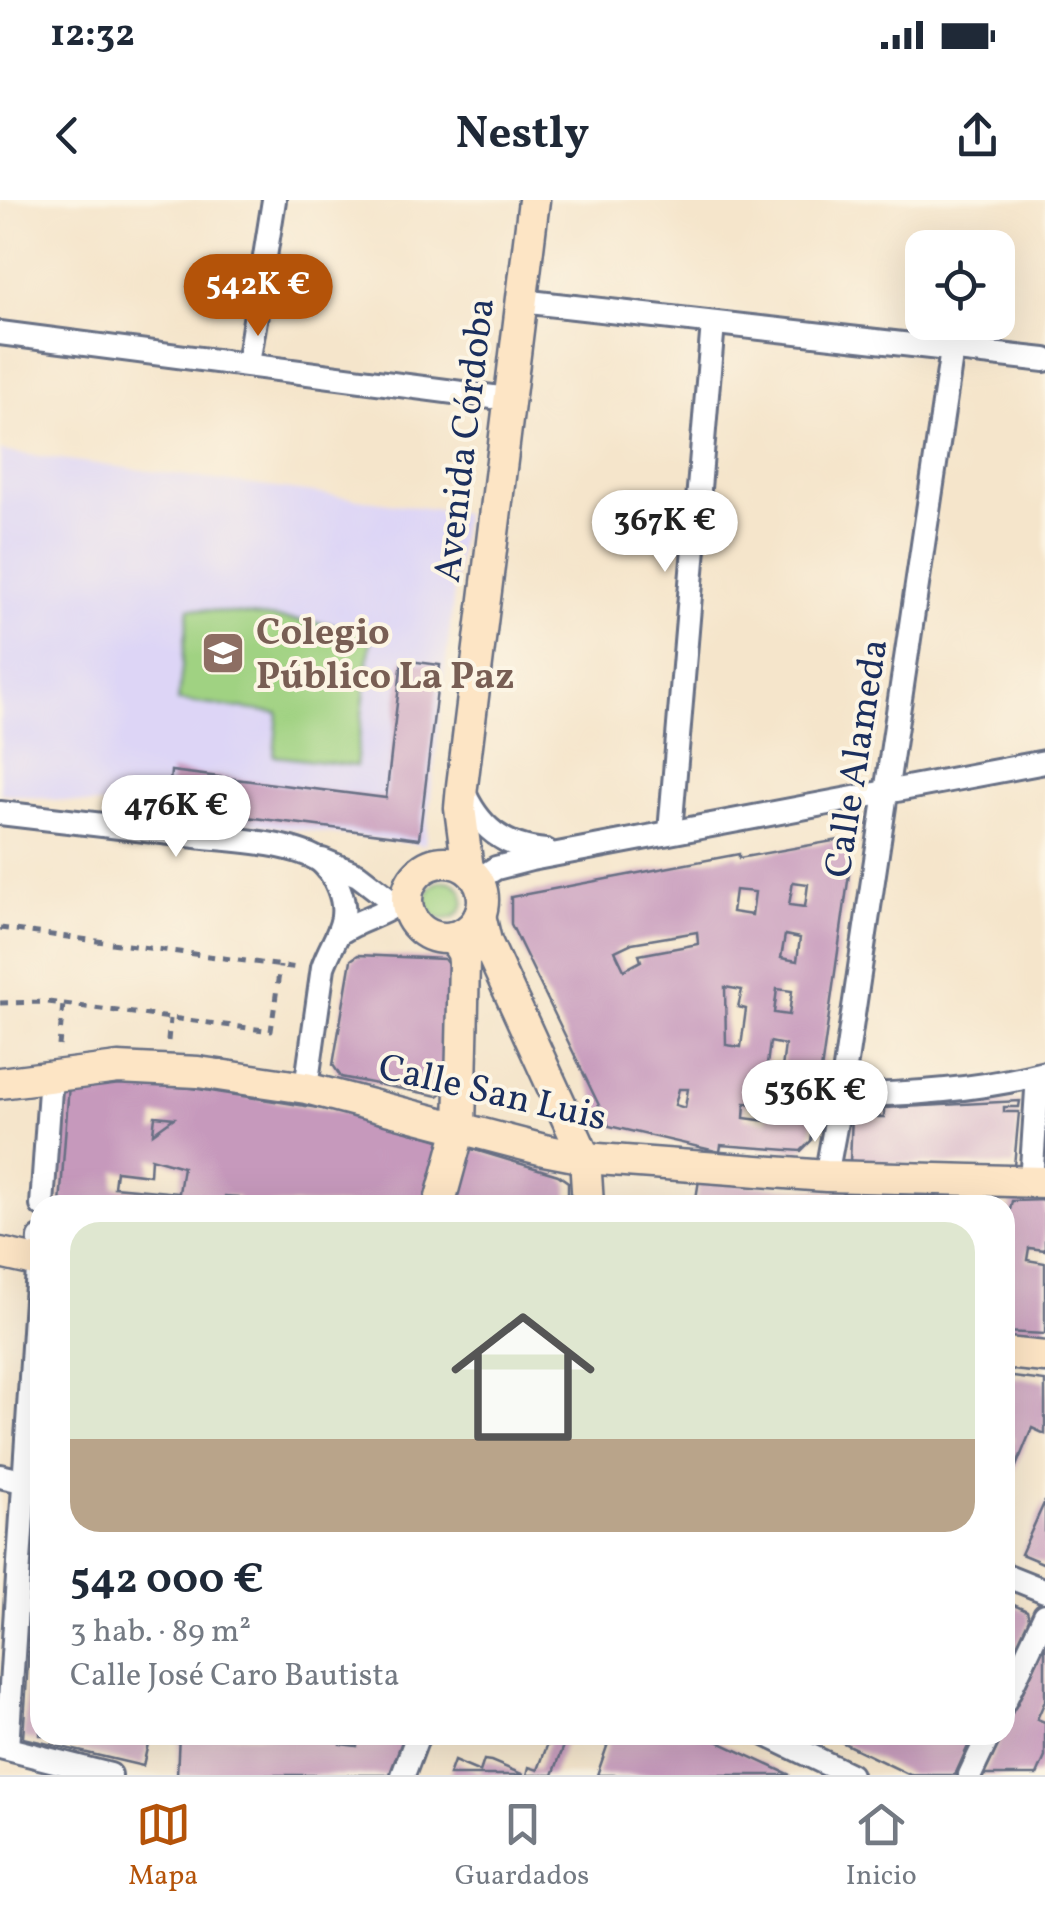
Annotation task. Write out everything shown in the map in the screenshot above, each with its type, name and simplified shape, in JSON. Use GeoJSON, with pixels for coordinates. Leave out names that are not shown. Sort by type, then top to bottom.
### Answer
{"type":"FeatureCollection","features":[{"type":"Feature","properties":{"kind":"main road","name":"Avenida Córdoba"},"geometry":{"type":"LineString","coordinates":[[473,874],[461,797],[534,200]]}},
{"type":"Feature","properties":{"kind":"main road"},"geometry":{"type":"LineString","coordinates":[[461,797],[448,840],[433,864],[414,876],[405,904],[428,934],[453,936],[466,931],[480,916]]}},
{"type":"Feature","properties":{"kind":"main road"},"geometry":{"type":"LineString","coordinates":[[433,864],[457,864],[473,874],[483,898],[480,916],[486,941],[585,1158],[587,1195]]}},
{"type":"Feature","properties":{"kind":"main road"},"geometry":{"type":"LineString","coordinates":[[442,1195],[460,1128],[464,962],[453,936]]}},
{"type":"Feature","properties":{"kind":"main road","name":"Calle San Luis"},"geometry":{"type":"LineString","coordinates":[[0,1083],[54,1065],[161,1070],[306,1088],[585,1158],[826,1176],[1038,1182]]}},
{"type":"Feature","properties":{"kind":"main road"},"geometry":{"type":"LineString","coordinates":[[0,1253],[30,1260]]}},
{"type":"Feature","properties":{"kind":"main road"},"geometry":{"type":"LineString","coordinates":[[1015,1354],[1045,1357]]}},
{"type":"Feature","properties":{"kind":"street"},"geometry":{"type":"LineString","coordinates":[[248,364],[274,200]]}},
{"type":"Feature","properties":{"kind":"street"},"geometry":{"type":"LineString","coordinates":[[521,301],[1045,360]]}},
{"type":"Feature","properties":{"kind":"street"},"geometry":{"type":"LineString","coordinates":[[670,832],[713,323]]}},
{"type":"Feature","properties":{"kind":"street"},"geometry":{"type":"LineString","coordinates":[[0,334],[508,398]]}},
{"type":"Feature","properties":{"kind":"street","name":"Calle Alameda"},"geometry":{"type":"LineString","coordinates":[[826,1176],[952,350]]}},
{"type":"Feature","properties":{"kind":"street"},"geometry":{"type":"LineString","coordinates":[[473,874],[574,850],[1045,762]]}},
{"type":"Feature","properties":{"kind":"street"},"geometry":{"type":"LineString","coordinates":[[461,797],[481,822],[503,840],[527,850],[574,850]]}},
{"type":"Feature","properties":{"kind":"street"},"geometry":{"type":"LineString","coordinates":[[0,813],[292,850],[358,875],[405,904]]}},
{"type":"Feature","properties":{"kind":"street"},"geometry":{"type":"LineString","coordinates":[[306,1088],[323,967],[341,932],[344,917],[339,887],[319,859]]}},
{"type":"Feature","properties":{"kind":"street"},"geometry":{"type":"LineString","coordinates":[[341,932],[405,904]]}},
{"type":"Feature","properties":{"kind":"street"},"geometry":{"type":"LineString","coordinates":[[43,1195],[54,1065]]}},
{"type":"Feature","properties":{"kind":"street"},"geometry":{"type":"LineString","coordinates":[[841,1096],[990,1087],[1041,1074]]}},
{"type":"Feature","properties":{"kind":"street","name":"Calle San Luis"},"geometry":{"type":"LineString","coordinates":[[1038,1182],[1041,1074]]}},
{"type":"Feature","properties":{"kind":"street"},"geometry":{"type":"LineString","coordinates":[[30,1372],[3,1747],[33,1765],[110,1775]]}},
{"type":"Feature","properties":{"kind":"street"},"geometry":{"type":"LineString","coordinates":[[1015,1578],[1045,1591]]}},
{"type":"Feature","properties":{"kind":"street"},"geometry":{"type":"LineString","coordinates":[[1015,1679],[1045,1615]]}},
{"type":"Feature","properties":{"kind":"street"},"geometry":{"type":"LineString","coordinates":[[403,1775],[414,1745]]}},
{"type":"Feature","properties":{"kind":"street"},"geometry":{"type":"LineString","coordinates":[[788,1745],[850,1775]]}},
{"type":"Feature","properties":{"kind":"street"},"geometry":{"type":"LineString","coordinates":[[970,1775],[984,1745]]}},
{"type":"Feature","properties":{"kind":"path"},"geometry":{"type":"LineString","coordinates":[[0,928],[301,968]]}},
{"type":"Feature","properties":{"kind":"path"},"geometry":{"type":"LineString","coordinates":[[0,1003],[63,1004],[271,1032],[280,966]]}},
{"type":"Feature","properties":{"kind":"path"},"geometry":{"type":"LineString","coordinates":[[54,1065],[63,1004]]}},
{"type":"Feature","properties":{"kind":"path"},"geometry":{"type":"LineString","coordinates":[[168,1052],[170,1018]]}},
{"type":"Feature","properties":{"kind":"shaded area","name":"Colegio Público La Paz"},"geometry":{"type":"Polygon","coordinates":[[[0,451],[463,513],[425,845],[0,793],[0,451]]]}},
{"type":"Feature","properties":{"kind":"green space"},"geometry":{"type":"Polygon","coordinates":[[[189,608],[372,629],[356,766],[274,756],[278,713],[178,701],[189,608]]]}},
{"type":"Feature","properties":{"kind":"green space"},"geometry":{"type":"Polygon","coordinates":[[[445,881],[458,887],[464,900],[458,913],[445,919],[432,913],[426,900],[432,887],[445,881]]]}},
{"type":"Feature","properties":{"kind":"building"},"geometry":{"type":"Polygon","coordinates":[[[402,660],[440,665],[419,839],[168,807],[171,771],[386,798],[402,660]]]}},
{"type":"Feature","properties":{"kind":"building"},"geometry":{"type":"Polygon","coordinates":[[[844,839],[853,846],[811,1141],[801,1151],[721,1145],[720,1152],[609,1126],[511,924],[511,897],[739,854],[739,858],[844,839]],[[793,882],[789,905],[805,907],[808,884],[793,882]],[[735,890],[732,912],[752,915],[755,892],[735,890]],[[697,932],[632,943],[615,951],[624,970],[641,961],[639,955],[698,944],[697,932]],[[785,935],[781,958],[797,961],[800,938],[785,935]],[[725,987],[726,1045],[741,1047],[746,1009],[738,1007],[742,990],[725,987]],[[777,989],[774,1013],[789,1015],[792,991],[777,989]],[[770,1042],[767,1065],[782,1068],[785,1045],[770,1042]],[[679,1089],[675,1105],[685,1108],[688,1089],[679,1089]],[[745,1103],[744,1118],[767,1121],[769,1105],[745,1103]]]}},
{"type":"Feature","properties":{"kind":"building"},"geometry":{"type":"Polygon","coordinates":[[[358,955],[444,959],[453,971],[446,1090],[438,1096],[341,1077],[333,1065],[351,960],[358,955]]]}},
{"type":"Feature","properties":{"kind":"building"},"geometry":{"type":"Polygon","coordinates":[[[124,1082],[192,1088],[343,1112],[446,1142],[433,1195],[61,1195],[69,1084],[124,1082]],[[155,1116],[153,1133],[174,1118],[155,1116]],[[151,1158],[150,1175],[116,1171],[114,1187],[179,1193],[183,1167],[151,1158]]]}},
{"type":"Feature","properties":{"kind":"building"},"geometry":{"type":"Polygon","coordinates":[[[1020,1101],[1019,1107],[1004,1107],[1004,1112],[1019,1112],[1014,1166],[850,1162],[852,1114],[858,1109],[879,1108],[878,1117],[884,1117],[884,1108],[1020,1101]]]}},
{"type":"Feature","properties":{"kind":"building"},"geometry":{"type":"Polygon","coordinates":[[[465,1147],[558,1175],[568,1182],[568,1195],[453,1195],[465,1147]]]}},
{"type":"Feature","properties":{"kind":"building"},"geometry":{"type":"Polygon","coordinates":[[[699,1180],[898,1195],[697,1195],[699,1180]]]}},
{"type":"Feature","properties":{"kind":"building"},"geometry":{"type":"Polygon","coordinates":[[[1045,1200],[1045,1250],[1029,1248],[1027,1260],[1045,1263],[1045,1334],[1015,1332],[1015,1201],[1045,1200]]]}},
{"type":"Feature","properties":{"kind":"building"},"geometry":{"type":"Polygon","coordinates":[[[1015,1377],[1045,1381],[1045,1434],[1032,1428],[1015,1469],[1015,1377]]]}},
{"type":"Feature","properties":{"kind":"building"},"geometry":{"type":"Polygon","coordinates":[[[1045,1501],[1045,1564],[1021,1554],[1045,1501]]]}},
{"type":"Feature","properties":{"kind":"building"},"geometry":{"type":"Polygon","coordinates":[[[1015,1606],[1027,1611],[1030,1622],[1015,1650],[1015,1606]]]}},
{"type":"Feature","properties":{"kind":"building"},"geometry":{"type":"Polygon","coordinates":[[[30,1630],[30,1740],[23,1738],[30,1630]]]}},
{"type":"Feature","properties":{"kind":"building"},"geometry":{"type":"Polygon","coordinates":[[[1045,1645],[1045,1701],[1037,1719],[1045,1722],[1045,1757],[1037,1775],[983,1775],[997,1745],[1015,1745],[1015,1707],[1045,1645]]]}},
{"type":"Feature","properties":{"kind":"building"},"geometry":{"type":"Polygon","coordinates":[[[53,1745],[148,1745],[143,1766],[53,1745]]]}},
{"type":"Feature","properties":{"kind":"building"},"geometry":{"type":"Polygon","coordinates":[[[178,1745],[404,1745],[393,1775],[177,1775],[178,1745]]]}},
{"type":"Feature","properties":{"kind":"building"},"geometry":{"type":"Polygon","coordinates":[[[547,1745],[564,1745],[553,1775],[527,1775],[529,1767],[538,1770],[547,1745]]]}},
{"type":"Feature","properties":{"kind":"building"},"geometry":{"type":"Polygon","coordinates":[[[608,1745],[726,1745],[790,1775],[597,1775],[608,1745]]]}},
{"type":"Feature","properties":{"kind":"building"},"geometry":{"type":"Polygon","coordinates":[[[848,1745],[968,1745],[955,1775],[910,1775],[848,1745]]]}},
{"type":"Feature","properties":{"kind":"building"},"geometry":{"type":"Polygon","coordinates":[[[484,1760],[524,1775],[449,1775],[454,1761],[480,1772],[484,1760]]]}},
{"type":"Feature","properties":{"kind":"place","name":"Colegio Público La Paz"},"geometry":{"type":"Point","coordinates":[223,653]}}]}
